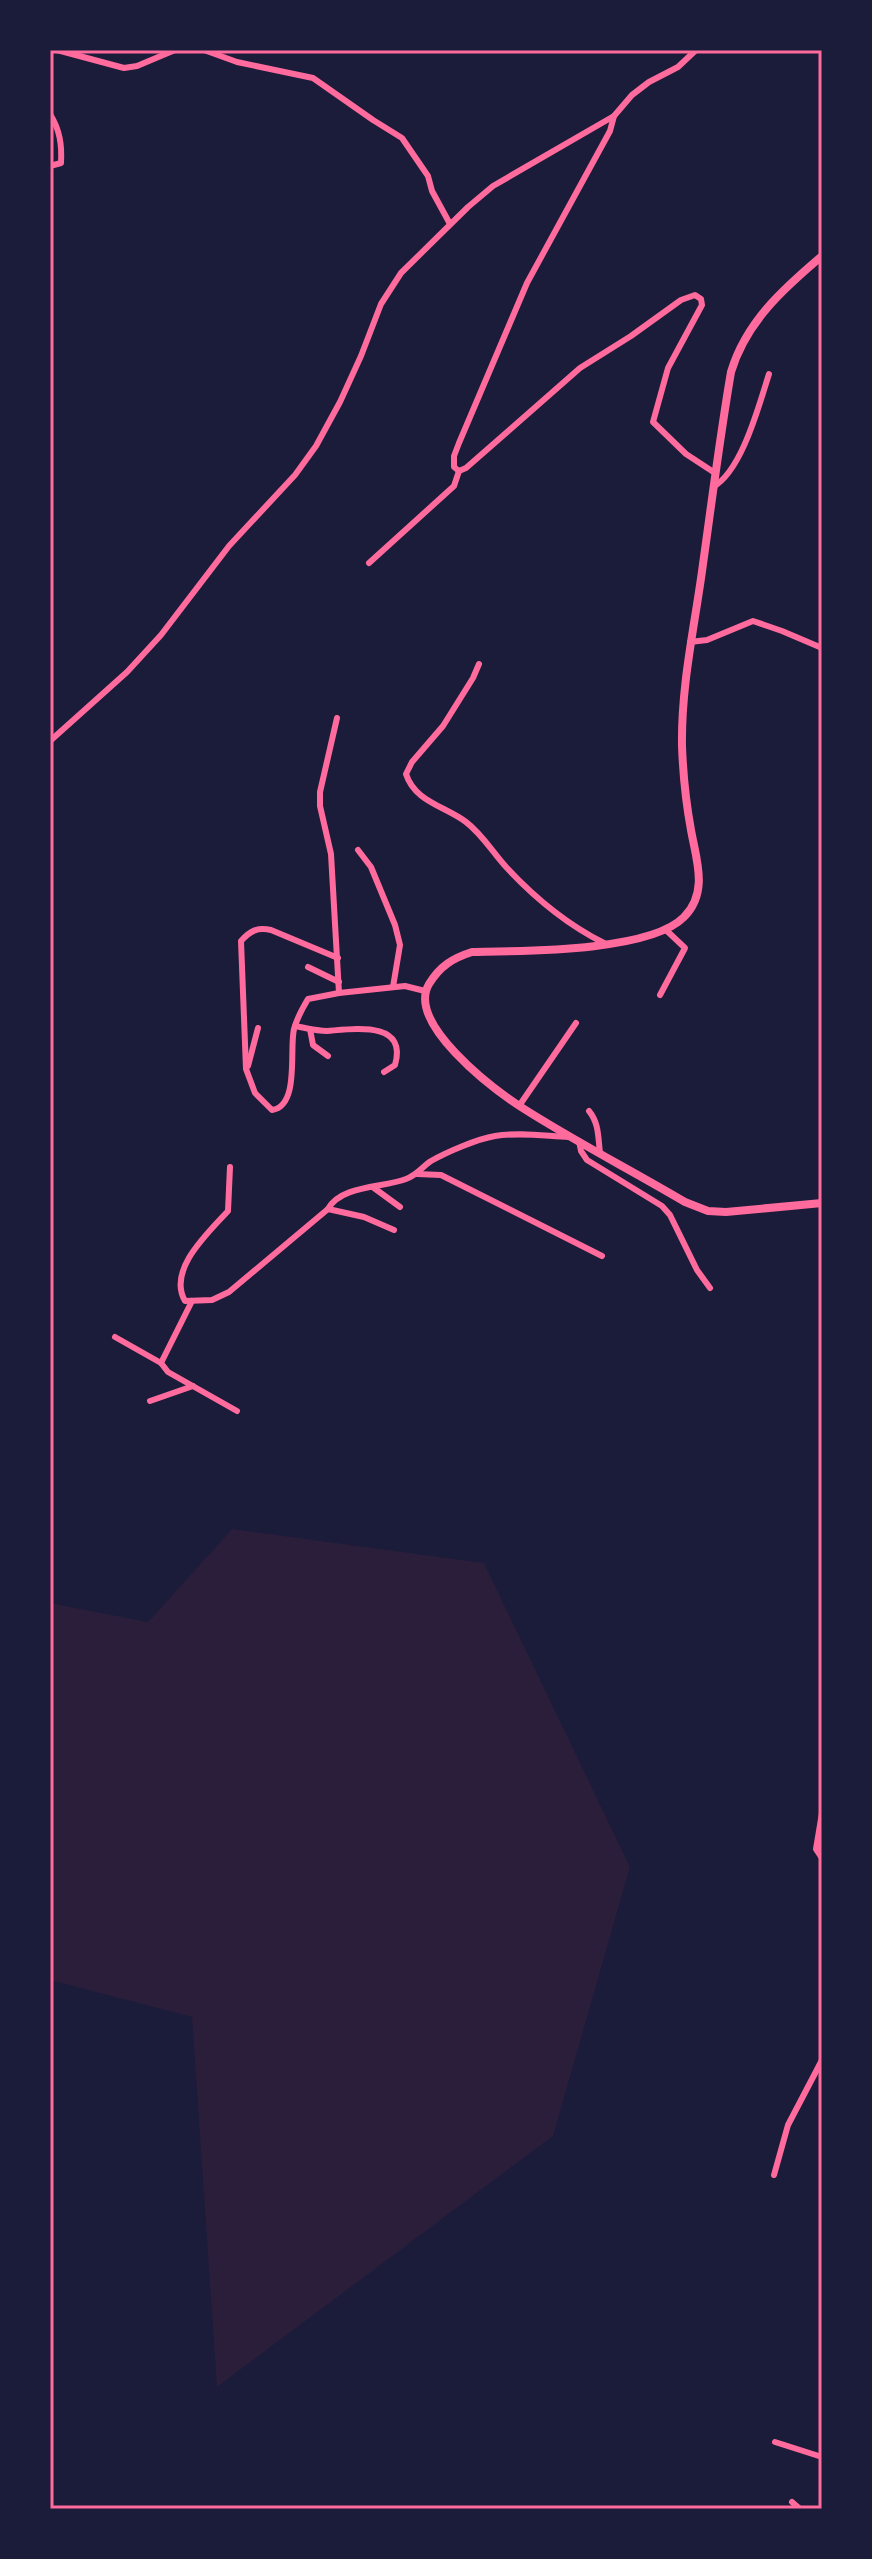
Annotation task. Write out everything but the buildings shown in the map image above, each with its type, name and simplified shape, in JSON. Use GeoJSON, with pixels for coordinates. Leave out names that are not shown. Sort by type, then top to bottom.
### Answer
{"type":"FeatureCollection","features":[{"type":"Feature","properties":{"kind":"street"},"geometry":{"type":"LineString","coordinates":[[57,50],[124,68],[137,66],[175,50]]}},
{"type":"Feature","properties":{"kind":"street"},"geometry":{"type":"LineString","coordinates":[[204,50],[237,62],[313,78],[402,138],[428,176],[432,191],[450,224]]}},
{"type":"Feature","properties":{"kind":"street"},"geometry":{"type":"LineString","coordinates":[[50,741],[127,672],[161,635],[229,546],[295,475],[316,446],[340,402],[381,304],[401,273],[493,186],[614,116],[632,95],[678,67],[696,50]]}},
{"type":"Feature","properties":{"kind":"street"},"geometry":{"type":"LineString","coordinates":[[50,114],[57,126],[62,148],[61,163],[50,166]]}},
{"type":"Feature","properties":{"kind":"street"},"geometry":{"type":"LineString","coordinates":[[459,471],[454,467],[454,456],[503,335],[527,283],[610,131],[614,116]]}},
{"type":"Feature","properties":{"kind":"street"},"geometry":{"type":"LineString","coordinates":[[822,256],[776,297],[746,335],[731,372],[684,700],[682,745],[690,829],[699,868],[698,891],[687,915],[666,930],[624,942],[472,952],[457,956],[435,973],[425,991],[429,1016],[436,1031],[472,1068],[519,1106],[685,1202],[708,1211],[740,1212],[822,1203]]}},
{"type":"Feature","properties":{"kind":"street"},"geometry":{"type":"LineString","coordinates":[[369,563],[454,486],[459,471],[580,368],[681,300],[695,295],[701,299],[702,305],[668,368],[653,422],[686,454],[715,473]]}},
{"type":"Feature","properties":{"kind":"street"},"geometry":{"type":"LineString","coordinates":[[713,487],[725,478],[745,441],[769,374]]}},
{"type":"Feature","properties":{"kind":"street"},"geometry":{"type":"LineString","coordinates":[[690,642],[715,637],[753,621],[822,648]]}},
{"type":"Feature","properties":{"kind":"street"},"geometry":{"type":"LineString","coordinates":[[479,664],[443,726],[412,762],[406,774],[410,784],[427,801],[452,813],[476,830],[506,867],[544,903],[585,934],[604,943]]}},
{"type":"Feature","properties":{"kind":"street"},"geometry":{"type":"LineString","coordinates":[[337,718],[320,792],[320,806],[331,854],[339,993]]}},
{"type":"Feature","properties":{"kind":"street"},"geometry":{"type":"LineString","coordinates":[[358,850],[371,867],[395,925],[400,945],[393,987]]}},
{"type":"Feature","properties":{"kind":"street"},"geometry":{"type":"LineString","coordinates":[[338,958],[260,927],[241,941],[246,1069],[251,1086],[272,1110],[281,1108],[287,1100],[295,1026],[308,999],[405,986],[425,991]]}},
{"type":"Feature","properties":{"kind":"street"},"geometry":{"type":"LineString","coordinates":[[660,995],[685,948],[666,930]]}},
{"type":"Feature","properties":{"kind":"street"},"geometry":{"type":"LineString","coordinates":[[308,967],[339,982]]}},
{"type":"Feature","properties":{"kind":"street"},"geometry":{"type":"LineString","coordinates":[[519,1106],[576,1023]]}},
{"type":"Feature","properties":{"kind":"street"},"geometry":{"type":"LineString","coordinates":[[295,1026],[325,1031],[354,1027],[387,1034],[395,1042],[398,1054],[395,1065],[384,1072]]}},
{"type":"Feature","properties":{"kind":"street"},"geometry":{"type":"LineString","coordinates":[[246,1069],[258,1028]]}},
{"type":"Feature","properties":{"kind":"street"},"geometry":{"type":"LineString","coordinates":[[310,1029],[313,1045],[328,1056]]}},
{"type":"Feature","properties":{"kind":"street"},"geometry":{"type":"LineString","coordinates":[[589,1111],[597,1128],[600,1153]]}},
{"type":"Feature","properties":{"kind":"street"},"geometry":{"type":"LineString","coordinates":[[417,1174],[441,1156],[496,1136],[541,1135],[576,1139]]}},
{"type":"Feature","properties":{"kind":"street"},"geometry":{"type":"LineString","coordinates":[[576,1139],[587,1160],[662,1206],[710,1288]]}},
{"type":"Feature","properties":{"kind":"street"},"geometry":{"type":"LineString","coordinates":[[230,1167],[228,1211],[198,1242],[179,1284],[185,1301],[212,1300],[229,1292],[328,1209],[332,1201],[417,1174],[441,1175],[602,1256]]}},
{"type":"Feature","properties":{"kind":"street"},"geometry":{"type":"LineString","coordinates":[[374,1188],[400,1207]]}},
{"type":"Feature","properties":{"kind":"street"},"geometry":{"type":"LineString","coordinates":[[328,1209],[356,1215],[394,1230]]}},
{"type":"Feature","properties":{"kind":"street"},"geometry":{"type":"LineString","coordinates":[[161,1363],[192,1301]]}},
{"type":"Feature","properties":{"kind":"street"},"geometry":{"type":"LineString","coordinates":[[115,1337],[161,1363],[168,1372],[237,1411]]}},
{"type":"Feature","properties":{"kind":"street"},"geometry":{"type":"LineString","coordinates":[[150,1401],[193,1386]]}},
{"type":"Feature","properties":{"kind":"street"},"geometry":{"type":"LineString","coordinates":[[822,1813],[816,1849],[822,1858]]}},
{"type":"Feature","properties":{"kind":"street"},"geometry":{"type":"LineString","coordinates":[[774,2175],[788,2125],[822,2060]]}},
{"type":"Feature","properties":{"kind":"street"},"geometry":{"type":"LineString","coordinates":[[775,2442],[822,2457]]}},
{"type":"Feature","properties":{"kind":"street"},"geometry":{"type":"LineString","coordinates":[[792,2502],[800,2509]]}},
{"type":"Feature","properties":{"kind":"shaded area"},"geometry":{"type":"Polygon","coordinates":[[[232,1529],[484,1563],[630,1867],[553,2136],[217,2387],[192,2017],[50,1980],[50,1603],[148,1622],[232,1529]]]}}]}
